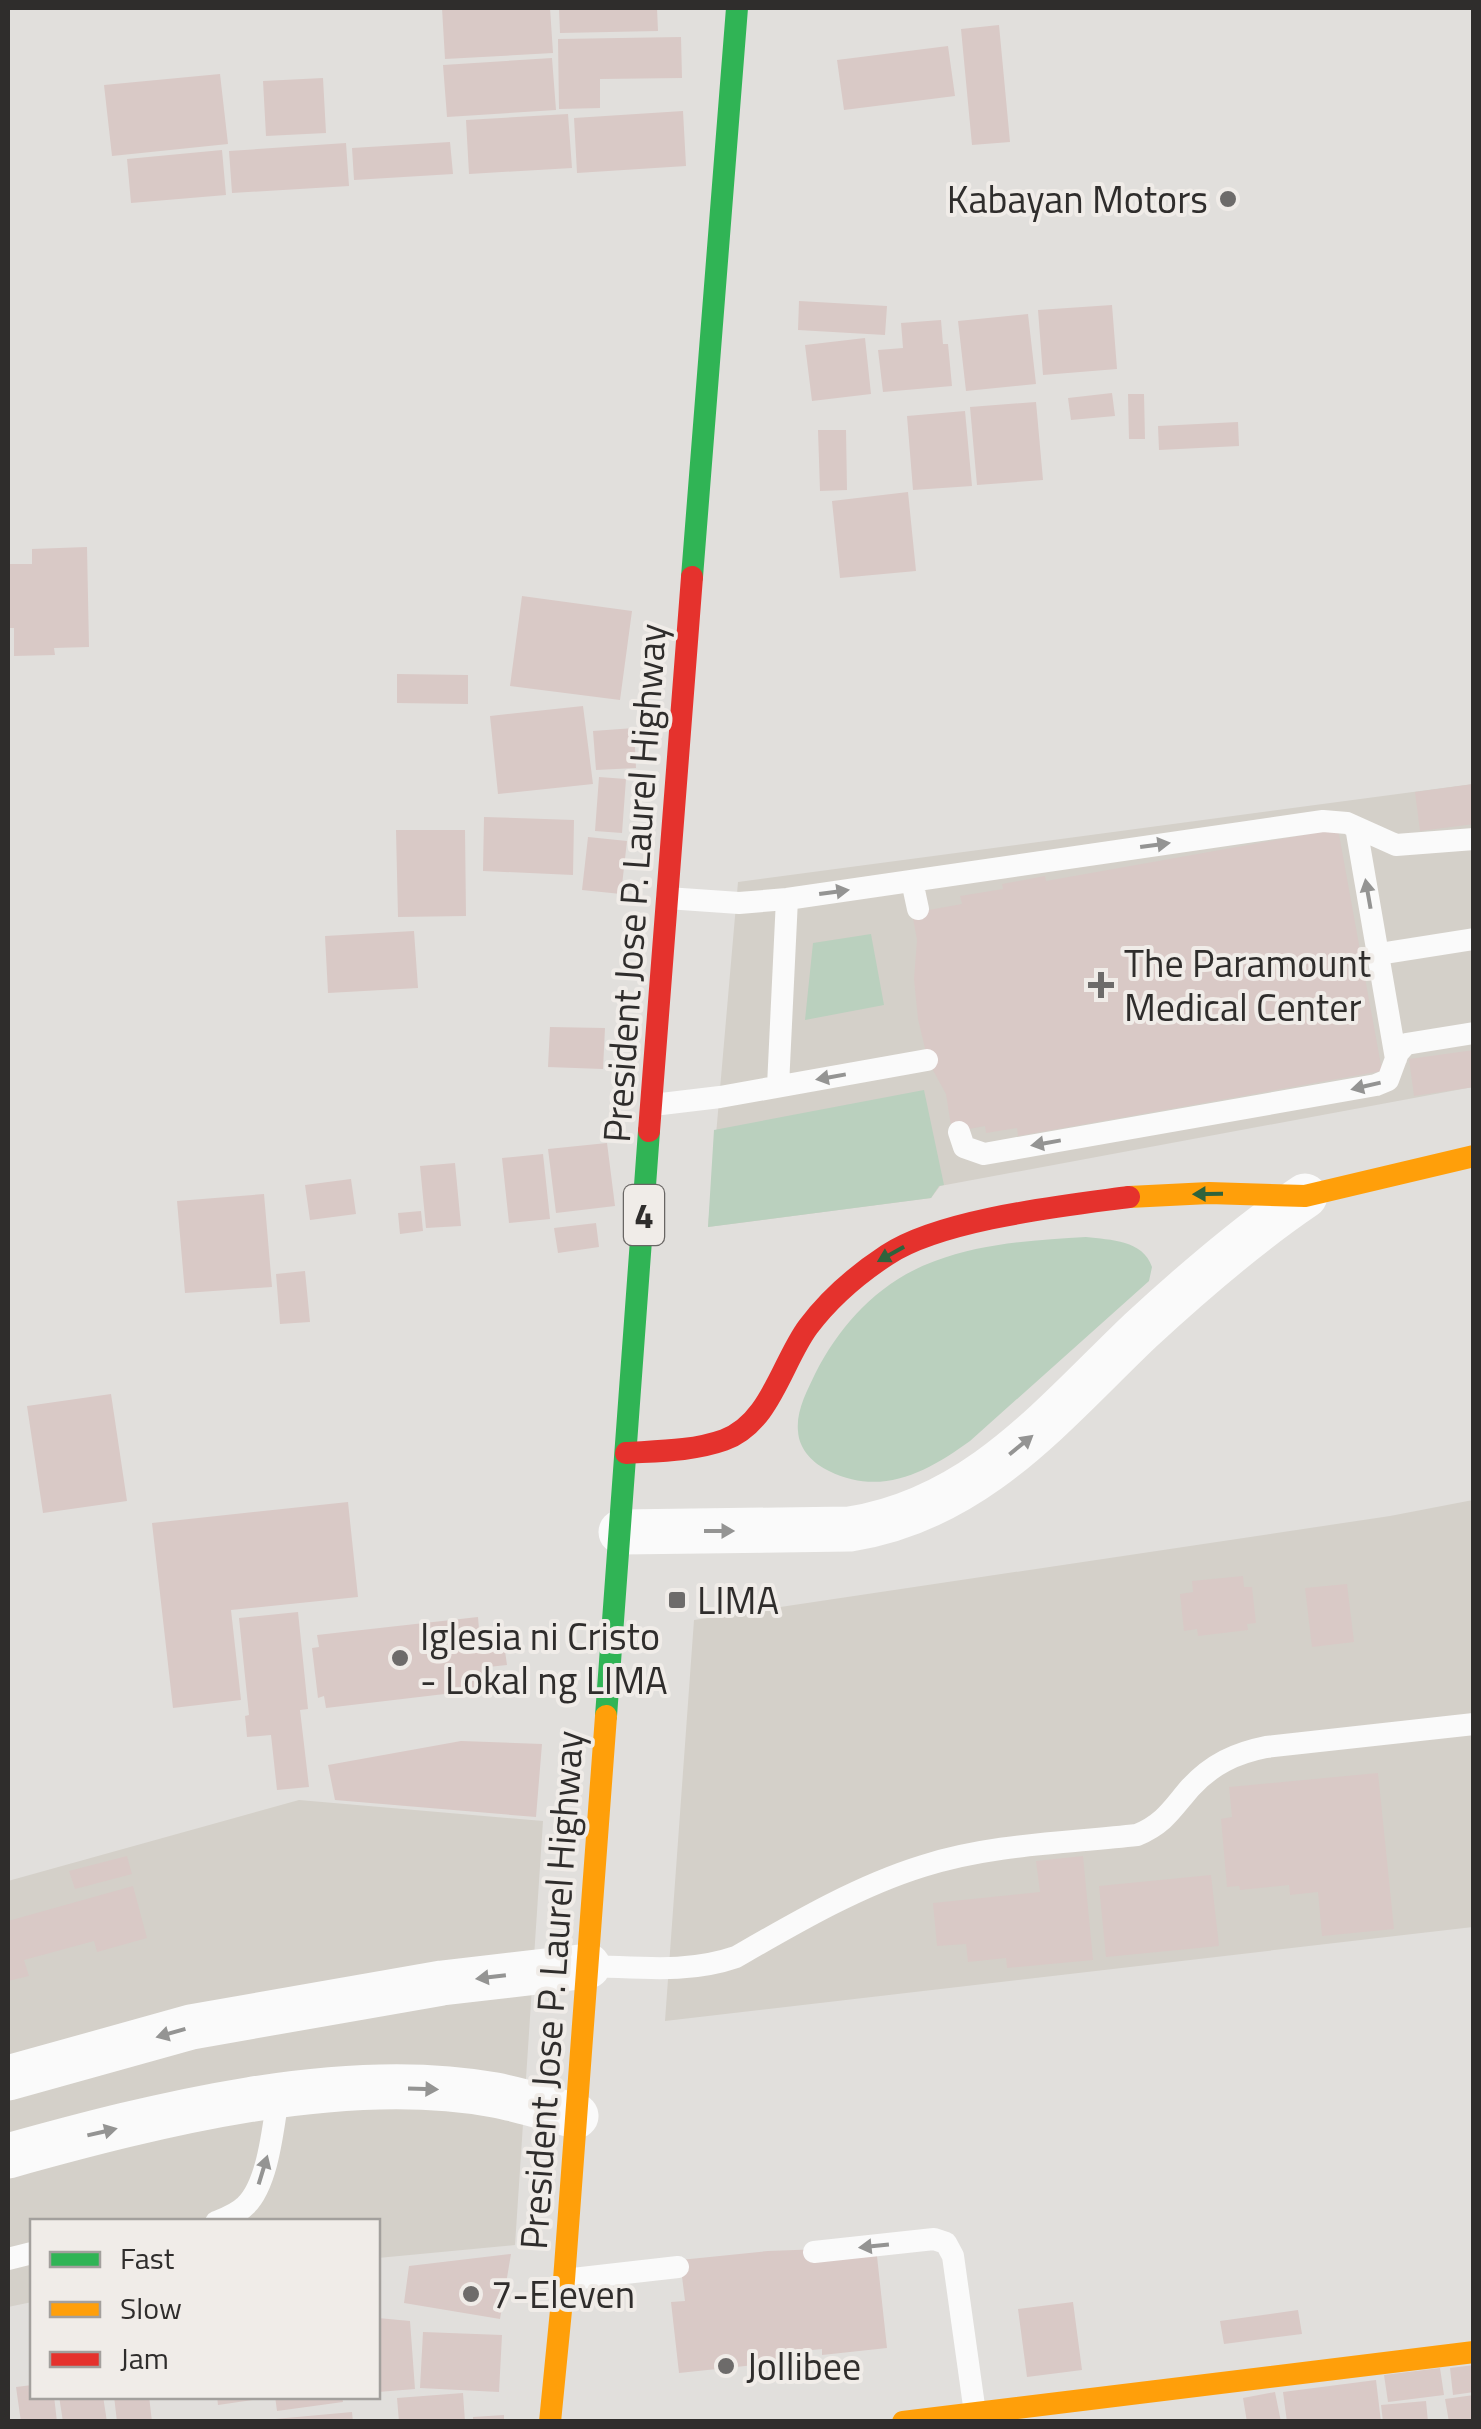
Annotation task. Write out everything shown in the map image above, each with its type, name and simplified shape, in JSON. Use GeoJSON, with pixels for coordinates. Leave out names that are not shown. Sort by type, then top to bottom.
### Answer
{"type":"FeatureCollection","features":[{"type":"Feature","properties":{"kind":"main road","name":"President Jose P. Laurel Highway"},"geometry":{"type":"LineString","coordinates":[[550,2422],[737,8]]}},
{"type":"Feature","properties":{"kind":"main road"},"geometry":{"type":"LineString","coordinates":[[626,1454],[696,1447],[725,1440],[741,1431],[763,1407],[796,1346],[824,1308],[889,1253],[925,1238],[970,1223],[1136,1196],[1305,1196],[1474,1156]]}},
{"type":"Feature","properties":{"kind":"main road"},"geometry":{"type":"LineString","coordinates":[[903,2422],[1474,2352]]}},
{"type":"Feature","properties":{"kind":"street"},"geometry":{"type":"LineString","coordinates":[[621,1532],[850,1530],[921,1512],[960,1491],[1034,1434],[1246,1236],[1305,1196]]}},
{"type":"Feature","properties":{"kind":"street"},"geometry":{"type":"LineString","coordinates":[[8,2078],[191,2027],[442,1983],[588,1966]]}},
{"type":"Feature","properties":{"kind":"street"},"geometry":{"type":"LineString","coordinates":[[8,2156],[140,2123],[339,2087],[496,2095],[576,2116]]}},
{"type":"Feature","properties":{"kind":"lane"},"geometry":{"type":"LineString","coordinates":[[667,898],[739,903],[787,899],[1336,820],[1396,845],[1474,839]]}},
{"type":"Feature","properties":{"kind":"lane"},"geometry":{"type":"LineString","coordinates":[[1356,826],[1396,1059]]}},
{"type":"Feature","properties":{"kind":"lane"},"geometry":{"type":"LineString","coordinates":[[912,880],[918,909]]}},
{"type":"Feature","properties":{"kind":"lane"},"geometry":{"type":"LineString","coordinates":[[778,1086],[787,899]]}},
{"type":"Feature","properties":{"kind":"lane"},"geometry":{"type":"LineString","coordinates":[[1378,954],[1474,939]]}},
{"type":"Feature","properties":{"kind":"lane"},"geometry":{"type":"LineString","coordinates":[[960,1132],[964,1146],[984,1154],[1376,1085],[1388,1080],[1402,1048],[1411,1042],[1474,1033]]}},
{"type":"Feature","properties":{"kind":"lane"},"geometry":{"type":"LineString","coordinates":[[652,1105],[927,1060]]}},
{"type":"Feature","properties":{"kind":"lane"},"geometry":{"type":"LineString","coordinates":[[588,1966],[689,1969],[712,1965],[736,1957],[873,1885],[923,1866],[992,1850],[1138,1835],[1157,1827],[1211,1768],[1237,1753],[1266,1746],[1474,1724]]}},
{"type":"Feature","properties":{"kind":"lane"},"geometry":{"type":"LineString","coordinates":[[223,2219],[252,2198],[269,2149],[278,2097]]}},
{"type":"Feature","properties":{"kind":"lane"},"geometry":{"type":"LineString","coordinates":[[814,2252],[934,2240],[946,2244],[953,2256],[975,2413]]}},
{"type":"Feature","properties":{"kind":"lane"},"geometry":{"type":"LineString","coordinates":[[564,2280],[678,2267]]}},
{"type":"Feature","properties":{"kind":"shaded area","name":"The Paramount Medical Center"},"geometry":{"type":"Polygon","coordinates":[[[1473,784],[1473,1087],[940,1186],[931,1198],[708,1227],[738,882],[1473,784]]]}},
{"type":"Feature","properties":{"kind":"shaded area"},"geometry":{"type":"Polygon","coordinates":[[[1473,1500],[1473,1927],[665,2021],[694,1620],[1390,1516],[1473,1500]]]}},
{"type":"Feature","properties":{"kind":"shaded area"},"geometry":{"type":"Polygon","coordinates":[[[299,1800],[543,1821],[515,2245],[380,2258],[380,2219],[30,2219],[30,2302],[8,2307],[8,1881],[299,1800]]]}},
{"type":"Feature","properties":{"kind":"green space"},"geometry":{"type":"Polygon","coordinates":[[[871,934],[884,1005],[805,1020],[813,943],[871,934]]]}},
{"type":"Feature","properties":{"kind":"green space"},"geometry":{"type":"Polygon","coordinates":[[[924,1090],[944,1185],[931,1198],[708,1227],[714,1130],[924,1090]]]}},
{"type":"Feature","properties":{"kind":"green space"},"geometry":{"type":"Polygon","coordinates":[[[1086,1237],[1134,1246],[1152,1267],[1149,1281],[970,1441],[920,1471],[886,1481],[849,1478],[823,1468],[808,1456],[798,1431],[806,1394],[837,1338],[880,1292],[915,1270],[953,1255],[1010,1243],[1086,1237]]]}},
{"type":"Feature","properties":{"kind":"building"},"geometry":{"type":"Polygon","coordinates":[[[442,8],[550,8],[553,53],[445,59],[442,8]]]}},
{"type":"Feature","properties":{"kind":"building"},"geometry":{"type":"Polygon","coordinates":[[[559,8],[657,8],[658,31],[560,33],[559,8]]]}},
{"type":"Feature","properties":{"kind":"building"},"geometry":{"type":"Polygon","coordinates":[[[999,25],[1010,142],[972,145],[961,29],[999,25]]]}},
{"type":"Feature","properties":{"kind":"building"},"geometry":{"type":"Polygon","coordinates":[[[681,37],[682,78],[600,79],[600,108],[559,109],[558,39],[681,37]]]}},
{"type":"Feature","properties":{"kind":"building"},"geometry":{"type":"Polygon","coordinates":[[[948,46],[955,96],[844,110],[837,60],[948,46]]]}},
{"type":"Feature","properties":{"kind":"building"},"geometry":{"type":"Polygon","coordinates":[[[552,58],[556,110],[447,117],[443,65],[552,58]]]}},
{"type":"Feature","properties":{"kind":"building"},"geometry":{"type":"Polygon","coordinates":[[[220,74],[228,144],[112,156],[104,85],[220,74]]]}},
{"type":"Feature","properties":{"kind":"building"},"geometry":{"type":"Polygon","coordinates":[[[323,78],[326,133],[266,136],[263,81],[323,78]]]}},
{"type":"Feature","properties":{"kind":"building"},"geometry":{"type":"Polygon","coordinates":[[[683,111],[686,166],[577,173],[574,118],[683,111]]]}},
{"type":"Feature","properties":{"kind":"building"},"geometry":{"type":"Polygon","coordinates":[[[568,114],[572,168],[469,174],[466,120],[568,114]]]}},
{"type":"Feature","properties":{"kind":"building"},"geometry":{"type":"Polygon","coordinates":[[[450,142],[453,174],[354,180],[352,148],[450,142]]]}},
{"type":"Feature","properties":{"kind":"building"},"geometry":{"type":"Polygon","coordinates":[[[346,143],[349,186],[232,193],[229,151],[346,143]]]}},
{"type":"Feature","properties":{"kind":"building"},"geometry":{"type":"Polygon","coordinates":[[[222,150],[226,195],[131,203],[127,159],[222,150]]]}},
{"type":"Feature","properties":{"kind":"building"},"geometry":{"type":"Polygon","coordinates":[[[799,301],[887,306],[885,335],[798,330],[799,301]]]}},
{"type":"Feature","properties":{"kind":"building"},"geometry":{"type":"Polygon","coordinates":[[[1112,305],[1117,369],[1043,375],[1038,310],[1112,305]]]}},
{"type":"Feature","properties":{"kind":"building"},"geometry":{"type":"Polygon","coordinates":[[[1028,314],[1036,384],[966,391],[958,321],[1028,314]]]}},
{"type":"Feature","properties":{"kind":"building"},"geometry":{"type":"Polygon","coordinates":[[[941,320],[952,386],[883,392],[878,350],[903,348],[901,323],[941,320]]]}},
{"type":"Feature","properties":{"kind":"building"},"geometry":{"type":"Polygon","coordinates":[[[865,338],[871,394],[812,401],[805,345],[865,338]]]}},
{"type":"Feature","properties":{"kind":"building"},"geometry":{"type":"Polygon","coordinates":[[[1112,393],[1115,416],[1071,420],[1068,398],[1112,393]]]}},
{"type":"Feature","properties":{"kind":"building"},"geometry":{"type":"Polygon","coordinates":[[[1128,394],[1144,394],[1145,439],[1129,439],[1128,394]]]}},
{"type":"Feature","properties":{"kind":"building"},"geometry":{"type":"Polygon","coordinates":[[[1036,402],[1043,480],[977,485],[970,407],[1036,402]]]}},
{"type":"Feature","properties":{"kind":"building"},"geometry":{"type":"Polygon","coordinates":[[[965,411],[972,486],[913,490],[907,416],[965,411]]]}},
{"type":"Feature","properties":{"kind":"building"},"geometry":{"type":"Polygon","coordinates":[[[1238,422],[1239,446],[1159,450],[1158,426],[1238,422]]]}},
{"type":"Feature","properties":{"kind":"building"},"geometry":{"type":"Polygon","coordinates":[[[818,430],[846,430],[847,490],[820,491],[818,430]]]}},
{"type":"Feature","properties":{"kind":"building"},"geometry":{"type":"Polygon","coordinates":[[[908,492],[916,571],[840,578],[832,501],[908,492]]]}},
{"type":"Feature","properties":{"kind":"building"},"geometry":{"type":"Polygon","coordinates":[[[87,547],[89,647],[54,648],[55,655],[14,656],[14,628],[8,628],[8,564],[32,564],[32,549],[87,547]]]}},
{"type":"Feature","properties":{"kind":"building"},"geometry":{"type":"Polygon","coordinates":[[[522,596],[632,611],[620,700],[510,686],[522,596]]]}},
{"type":"Feature","properties":{"kind":"building"},"geometry":{"type":"Polygon","coordinates":[[[397,674],[468,675],[468,704],[397,703],[397,674]]]}},
{"type":"Feature","properties":{"kind":"building"},"geometry":{"type":"Polygon","coordinates":[[[583,706],[593,784],[498,794],[490,716],[583,706]]]}},
{"type":"Feature","properties":{"kind":"building"},"geometry":{"type":"Polygon","coordinates":[[[634,728],[636,768],[596,770],[593,731],[634,728]]]}},
{"type":"Feature","properties":{"kind":"building"},"geometry":{"type":"Polygon","coordinates":[[[599,777],[626,779],[622,833],[595,831],[599,777]]]}},
{"type":"Feature","properties":{"kind":"building"},"geometry":{"type":"Polygon","coordinates":[[[1474,784],[1474,824],[1420,831],[1415,792],[1474,784]]]}},
{"type":"Feature","properties":{"kind":"building"},"geometry":{"type":"Polygon","coordinates":[[[484,817],[574,820],[573,875],[483,871],[484,817]]]}},
{"type":"Feature","properties":{"kind":"building"},"geometry":{"type":"Polygon","coordinates":[[[1338,829],[1382,1071],[1018,1136],[1017,1128],[986,1133],[985,1126],[952,1132],[946,1094],[928,1061],[918,1019],[914,979],[917,940],[912,913],[962,904],[960,896],[1003,889],[1002,884],[1045,876],[1046,881],[1338,829]]]}},
{"type":"Feature","properties":{"kind":"building"},"geometry":{"type":"Polygon","coordinates":[[[396,830],[465,830],[466,916],[398,917],[396,830]]]}},
{"type":"Feature","properties":{"kind":"building"},"geometry":{"type":"Polygon","coordinates":[[[588,837],[627,841],[621,894],[582,890],[588,837]]]}},
{"type":"Feature","properties":{"kind":"building"},"geometry":{"type":"Polygon","coordinates":[[[414,931],[418,988],[328,993],[325,936],[414,931]]]}},
{"type":"Feature","properties":{"kind":"building"},"geometry":{"type":"Polygon","coordinates":[[[550,1027],[605,1028],[603,1069],[548,1067],[550,1027]]]}},
{"type":"Feature","properties":{"kind":"building"},"geometry":{"type":"Polygon","coordinates":[[[1474,1050],[1474,1087],[1414,1096],[1409,1059],[1474,1050]]]}},
{"type":"Feature","properties":{"kind":"building"},"geometry":{"type":"Polygon","coordinates":[[[607,1143],[615,1206],[556,1213],[548,1149],[607,1143]]]}},
{"type":"Feature","properties":{"kind":"building"},"geometry":{"type":"Polygon","coordinates":[[[543,1154],[550,1219],[509,1223],[502,1158],[543,1154]]]}},
{"type":"Feature","properties":{"kind":"building"},"geometry":{"type":"Polygon","coordinates":[[[455,1163],[461,1226],[426,1228],[420,1166],[455,1163]]]}},
{"type":"Feature","properties":{"kind":"building"},"geometry":{"type":"Polygon","coordinates":[[[351,1179],[356,1214],[310,1220],[305,1185],[351,1179]]]}},
{"type":"Feature","properties":{"kind":"building"},"geometry":{"type":"Polygon","coordinates":[[[264,1194],[272,1287],[185,1293],[177,1201],[264,1194]]]}},
{"type":"Feature","properties":{"kind":"building"},"geometry":{"type":"Polygon","coordinates":[[[421,1211],[423,1231],[400,1234],[398,1213],[421,1211]]]}},
{"type":"Feature","properties":{"kind":"building"},"geometry":{"type":"Polygon","coordinates":[[[596,1223],[599,1247],[558,1253],[554,1228],[596,1223]]]}},
{"type":"Feature","properties":{"kind":"building"},"geometry":{"type":"Polygon","coordinates":[[[305,1271],[310,1322],[280,1324],[276,1274],[305,1271]]]}},
{"type":"Feature","properties":{"kind":"building"},"geometry":{"type":"Polygon","coordinates":[[[111,1394],[127,1501],[43,1513],[27,1406],[111,1394]]]}},
{"type":"Feature","properties":{"kind":"building"},"geometry":{"type":"Polygon","coordinates":[[[348,1502],[358,1597],[231,1610],[241,1700],[173,1708],[152,1523],[348,1502]]]}},
{"type":"Feature","properties":{"kind":"building"},"geometry":{"type":"Polygon","coordinates":[[[1243,1576],[1244,1587],[1252,1587],[1256,1623],[1247,1624],[1248,1630],[1198,1636],[1197,1629],[1184,1631],[1180,1594],[1193,1592],[1192,1581],[1243,1576]]]}},
{"type":"Feature","properties":{"kind":"building"},"geometry":{"type":"Polygon","coordinates":[[[1347,1584],[1354,1642],[1312,1647],[1305,1588],[1347,1584]]]}},
{"type":"Feature","properties":{"kind":"building"},"geometry":{"type":"Polygon","coordinates":[[[298,1612],[308,1709],[300,1710],[309,1787],[277,1790],[271,1735],[247,1737],[245,1716],[249,1715],[239,1618],[298,1612]]]}},
{"type":"Feature","properties":{"kind":"building","name":"Iglesia ni Cristo - Lokal ng LIMA"},"geometry":{"type":"Polygon","coordinates":[[[478,1617],[485,1638],[503,1637],[507,1665],[488,1667],[487,1689],[326,1708],[324,1696],[318,1698],[312,1648],[319,1647],[317,1635],[478,1617]]]}},
{"type":"Feature","properties":{"kind":"building"},"geometry":{"type":"Polygon","coordinates":[[[461,1741],[542,1744],[536,1817],[335,1800],[328,1765],[461,1741]]]}},
{"type":"Feature","properties":{"kind":"building"},"geometry":{"type":"Polygon","coordinates":[[[1378,1773],[1394,1929],[1322,1936],[1318,1892],[1290,1895],[1289,1885],[1240,1890],[1239,1886],[1227,1887],[1221,1819],[1232,1817],[1229,1787],[1378,1773]]]}},
{"type":"Feature","properties":{"kind":"building"},"geometry":{"type":"Polygon","coordinates":[[[127,1856],[132,1874],[75,1889],[69,1871],[127,1856]]]}},
{"type":"Feature","properties":{"kind":"building"},"geometry":{"type":"Polygon","coordinates":[[[1083,1856],[1093,1960],[1007,1968],[1006,1958],[968,1962],[966,1944],[937,1946],[933,1903],[1040,1892],[1036,1861],[1083,1856]]]}},
{"type":"Feature","properties":{"kind":"building"},"geometry":{"type":"Polygon","coordinates":[[[1211,1875],[1219,1946],[1106,1957],[1099,1886],[1211,1875]]]}},
{"type":"Feature","properties":{"kind":"building"},"geometry":{"type":"Polygon","coordinates":[[[133,1886],[147,1938],[97,1952],[94,1941],[24,1960],[29,1976],[8,1981],[8,1921],[133,1886]]]}},
{"type":"Feature","properties":{"kind":"building"},"geometry":{"type":"Polygon","coordinates":[[[876,2247],[887,2348],[822,2355],[822,2349],[781,2353],[782,2362],[679,2373],[671,2302],[685,2301],[680,2260],[768,2251],[876,2247]]]}},
{"type":"Feature","properties":{"kind":"building"},"geometry":{"type":"Polygon","coordinates":[[[511,2254],[500,2319],[404,2303],[409,2266],[511,2254]]]}},
{"type":"Feature","properties":{"kind":"building"},"geometry":{"type":"Polygon","coordinates":[[[1073,2302],[1082,2370],[1027,2377],[1018,2309],[1073,2302]]]}},
{"type":"Feature","properties":{"kind":"building"},"geometry":{"type":"Polygon","coordinates":[[[1298,2310],[1302,2334],[1224,2344],[1220,2321],[1298,2310]]]}},
{"type":"Feature","properties":{"kind":"building"},"geometry":{"type":"Polygon","coordinates":[[[380,2318],[410,2321],[415,2389],[380,2392],[380,2318]]]}},
{"type":"Feature","properties":{"kind":"building"},"geometry":{"type":"Polygon","coordinates":[[[423,2332],[502,2335],[499,2392],[420,2388],[423,2332]]]}},
{"type":"Feature","properties":{"kind":"building"},"geometry":{"type":"Polygon","coordinates":[[[1474,2365],[1474,2392],[1453,2395],[1450,2368],[1474,2365]]]}},
{"type":"Feature","properties":{"kind":"building"},"geometry":{"type":"Polygon","coordinates":[[[1440,2368],[1444,2395],[1388,2402],[1384,2375],[1440,2368]]]}},
{"type":"Feature","properties":{"kind":"building"},"geometry":{"type":"Polygon","coordinates":[[[1376,2380],[1381,2422],[1287,2422],[1283,2392],[1376,2380]]]}},
{"type":"Feature","properties":{"kind":"building"},"geometry":{"type":"Polygon","coordinates":[[[30,2385],[30,2399],[54,2399],[57,2422],[21,2422],[16,2387],[30,2385]]]}},
{"type":"Feature","properties":{"kind":"building"},"geometry":{"type":"Polygon","coordinates":[[[1275,2392],[1281,2422],[1247,2422],[1243,2398],[1275,2392]]]}},
{"type":"Feature","properties":{"kind":"building"},"geometry":{"type":"Polygon","coordinates":[[[463,2393],[465,2422],[399,2422],[397,2398],[463,2393]]]}},
{"type":"Feature","properties":{"kind":"building"},"geometry":{"type":"Polygon","coordinates":[[[1474,2395],[1474,2422],[1449,2422],[1445,2399],[1474,2395]]]}},
{"type":"Feature","properties":{"kind":"building"},"geometry":{"type":"Polygon","coordinates":[[[59,2399],[103,2399],[107,2422],[63,2422],[59,2399]]]}},
{"type":"Feature","properties":{"kind":"building"},"geometry":{"type":"Polygon","coordinates":[[[114,2399],[149,2399],[152,2422],[117,2422],[114,2399]]]}},
{"type":"Feature","properties":{"kind":"building"},"geometry":{"type":"Polygon","coordinates":[[[217,2399],[259,2399],[218,2405],[217,2399]]]}},
{"type":"Feature","properties":{"kind":"building"},"geometry":{"type":"Polygon","coordinates":[[[275,2399],[343,2402],[277,2411],[275,2399]]]}},
{"type":"Feature","properties":{"kind":"building"},"geometry":{"type":"Polygon","coordinates":[[[1426,2401],[1428,2422],[1383,2422],[1381,2405],[1426,2401]]]}},
{"type":"Feature","properties":{"kind":"building"},"geometry":{"type":"Polygon","coordinates":[[[352,2412],[353,2422],[275,2422],[275,2419],[352,2412]]]}},
{"type":"Feature","properties":{"kind":"building"},"geometry":{"type":"Polygon","coordinates":[[[504,2415],[504,2422],[473,2422],[473,2417],[504,2415]]]}},
{"type":"Feature","properties":{"kind":"traffic: fast"},"geometry":{"type":"LineString","coordinates":[[692,577],[737,8]]}},
{"type":"Feature","properties":{"kind":"traffic: fast"},"geometry":{"type":"LineString","coordinates":[[606,1716],[649,1131]]}},
{"type":"Feature","properties":{"kind":"traffic: slow"},"geometry":{"type":"LineString","coordinates":[[1129,1197],[1209,1193],[1305,1196],[1474,1156]]}},
{"type":"Feature","properties":{"kind":"traffic: slow"},"geometry":{"type":"LineString","coordinates":[[550,2422],[606,1716]]}},
{"type":"Feature","properties":{"kind":"traffic: slow"},"geometry":{"type":"LineString","coordinates":[[903,2422],[1474,2352]]}},
{"type":"Feature","properties":{"kind":"traffic: jam"},"geometry":{"type":"LineString","coordinates":[[649,1131],[692,577]]}},
{"type":"Feature","properties":{"kind":"traffic: jam"},"geometry":{"type":"LineString","coordinates":[[626,1453],[700,1446],[740,1432],[764,1406],[799,1341],[825,1307],[865,1270],[910,1243],[1003,1216],[1129,1197]]}},
{"type":"Feature","properties":{"kind":"place","name":"Kabayan Motors"},"geometry":{"type":"Point","coordinates":[1228,199]}},
{"type":"Feature","properties":{"kind":"place","name":"The Paramount Medical Center"},"geometry":{"type":"Point","coordinates":[1101,985]}},
{"type":"Feature","properties":{"kind":"place","name":"LIMA"},"geometry":{"type":"Point","coordinates":[677,1600]}},
{"type":"Feature","properties":{"kind":"place","name":"Iglesia ni Cristo - Lokal ng LIMA"},"geometry":{"type":"Point","coordinates":[400,1658]}},
{"type":"Feature","properties":{"kind":"place","name":"7-Eleven"},"geometry":{"type":"Point","coordinates":[471,2294]}},
{"type":"Feature","properties":{"kind":"place","name":"Jollibee"},"geometry":{"type":"Point","coordinates":[726,2366]}}]}
